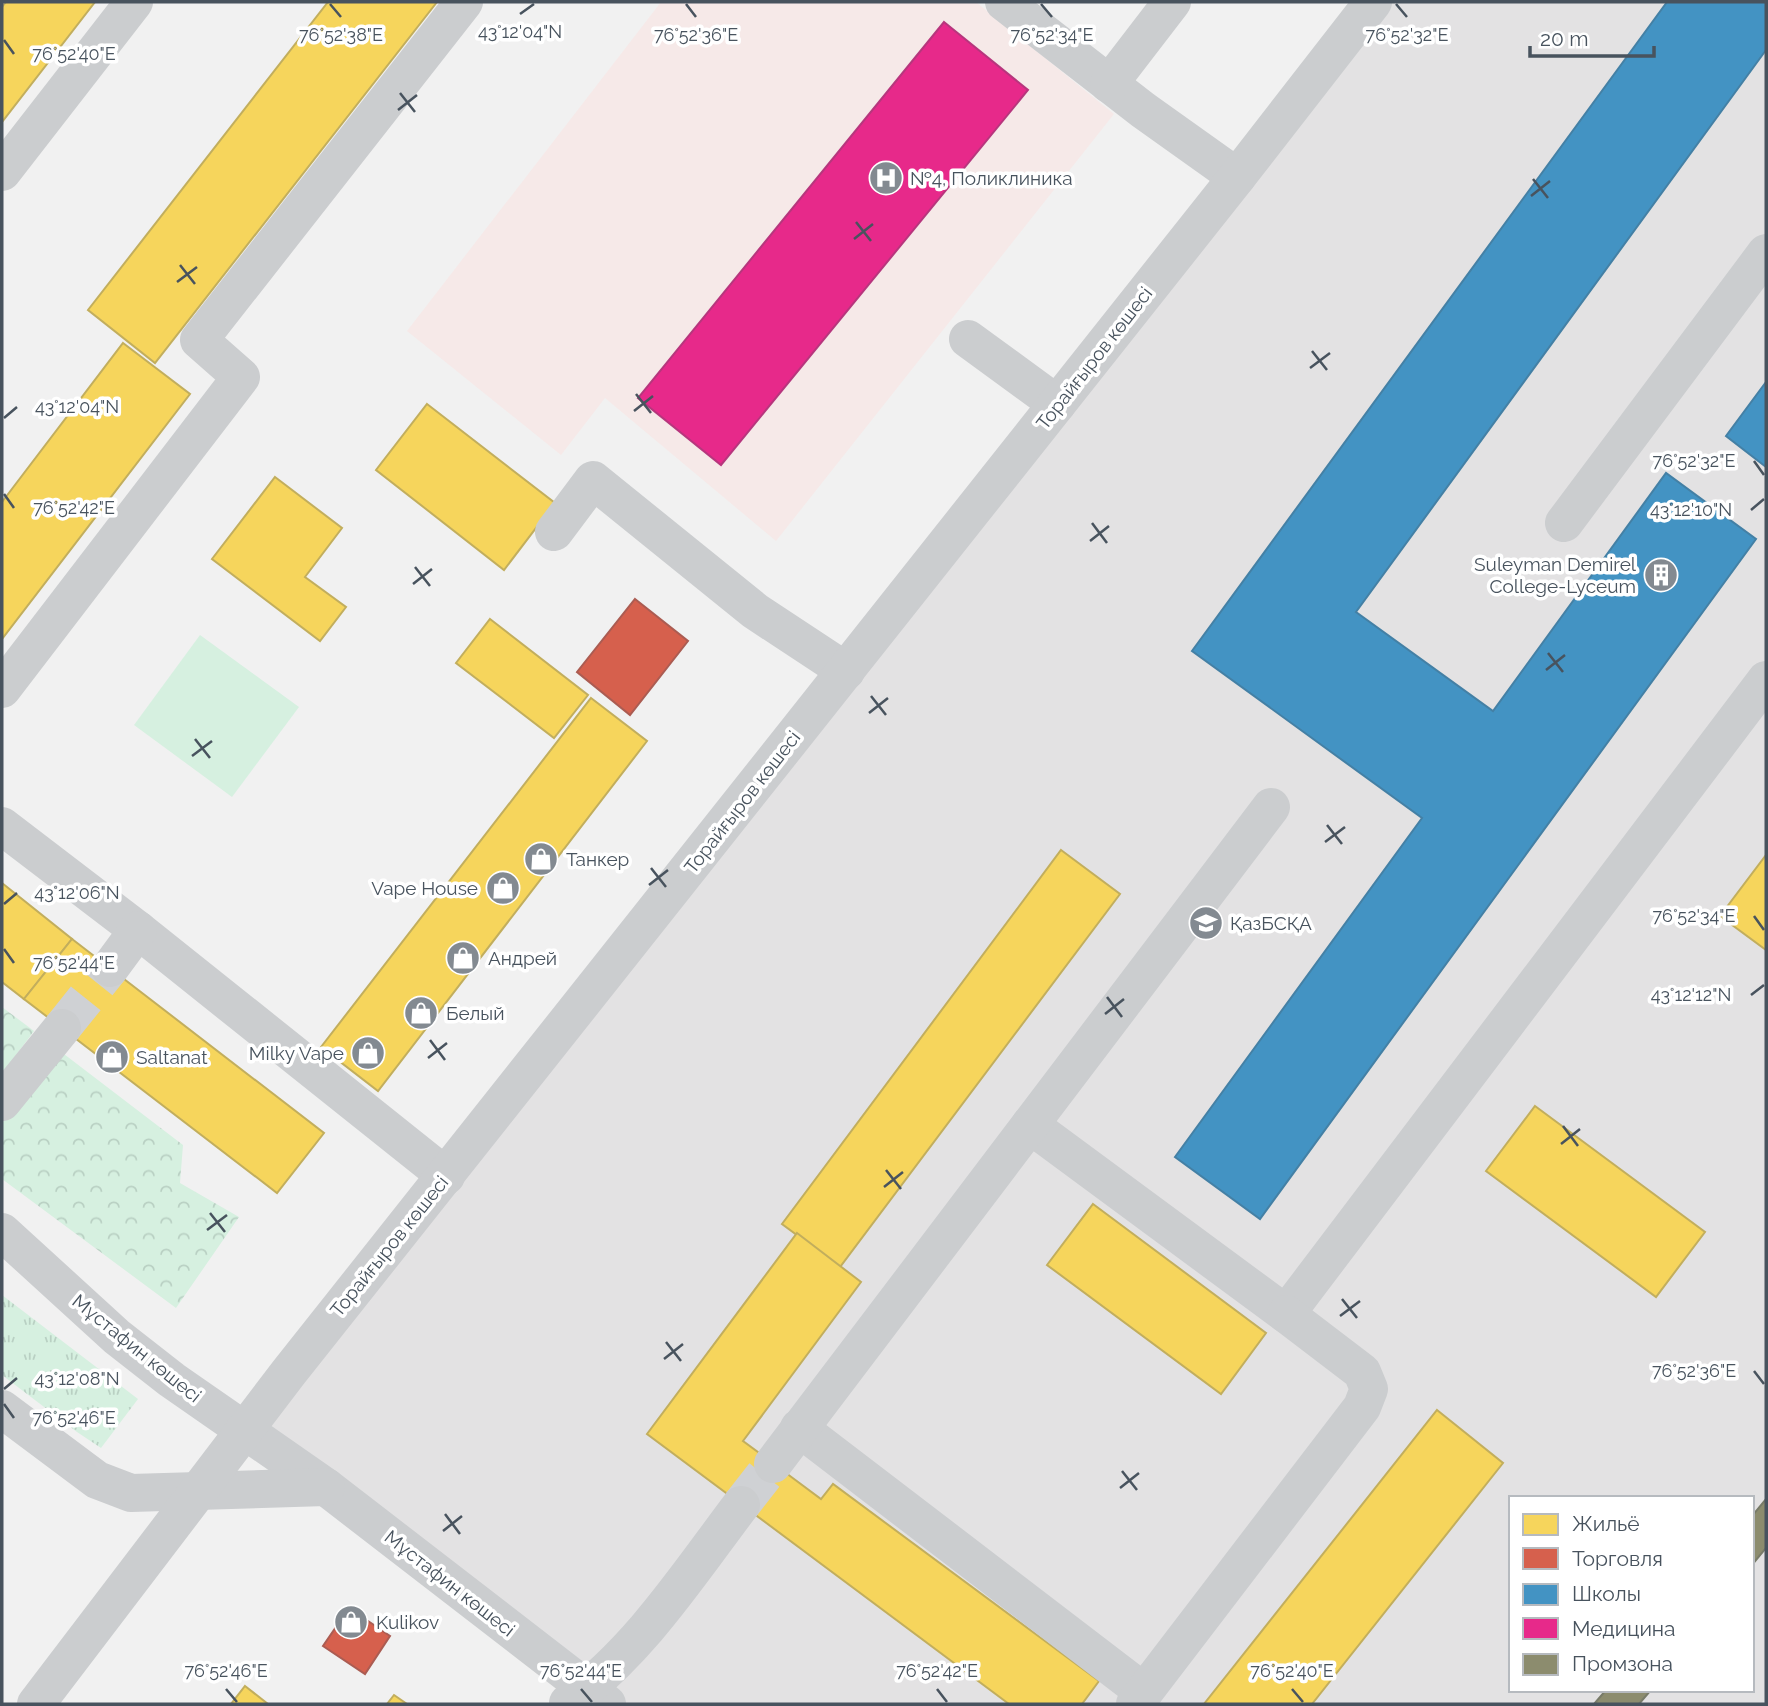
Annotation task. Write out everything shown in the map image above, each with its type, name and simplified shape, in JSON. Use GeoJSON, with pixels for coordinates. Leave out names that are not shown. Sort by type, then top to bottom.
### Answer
{"type":"FeatureCollection","features":[{"type":"Feature","properties":{"kind":"street"},"geometry":{"type":"LineString","coordinates":[[2,172],[134,2]]}},
{"type":"Feature","properties":{"kind":"street"},"geometry":{"type":"LineString","coordinates":[[2,689],[241,377],[199,340],[464,2]]}},
{"type":"Feature","properties":{"kind":"street"},"geometry":{"type":"LineString","coordinates":[[1004,2],[1109,84],[1237,177]]}},
{"type":"Feature","properties":{"kind":"street"},"geometry":{"type":"LineString","coordinates":[[1109,84],[1172,2]]}},
{"type":"Feature","properties":{"kind":"street","name":"Торайғыров көшесі"},"geometry":{"type":"LineString","coordinates":[[36,1704],[244,1430],[1373,2]]}},
{"type":"Feature","properties":{"kind":"street"},"geometry":{"type":"LineString","coordinates":[[1564,523],[1766,253]]}},
{"type":"Feature","properties":{"kind":"street"},"geometry":{"type":"LineString","coordinates":[[968,339],[1057,404]]}},
{"type":"Feature","properties":{"kind":"street"},"geometry":{"type":"LineString","coordinates":[[554,532],[593,480],[755,611],[846,671]]}},
{"type":"Feature","properties":{"kind":"street"},"geometry":{"type":"LineString","coordinates":[[1286,1314],[1766,680]]}},
{"type":"Feature","properties":{"kind":"street"},"geometry":{"type":"LineString","coordinates":[[774,1464],[1270,807]]}},
{"type":"Feature","properties":{"kind":"street"},"geometry":{"type":"LineString","coordinates":[[2,826],[138,930],[446,1175]]}},
{"type":"Feature","properties":{"kind":"street"},"geometry":{"type":"LineString","coordinates":[[110,968],[138,930]]}},
{"type":"Feature","properties":{"kind":"street"},"geometry":{"type":"LineString","coordinates":[[2,1102],[62,1028]]}},
{"type":"Feature","properties":{"kind":"street"},"geometry":{"type":"LineString","coordinates":[[799,1428],[1140,1698],[1362,1407],[1369,1389],[1362,1371],[1030,1125]]}},
{"type":"Feature","properties":{"kind":"street","name":"Мұcтафин көшесі"},"geometry":{"type":"LineString","coordinates":[[2,1232],[117,1337],[172,1380],[244,1430]]}},
{"type":"Feature","properties":{"kind":"street"},"geometry":{"type":"LineString","coordinates":[[2,1269],[117,1337]]}},
{"type":"Feature","properties":{"kind":"street"},"geometry":{"type":"LineString","coordinates":[[2,1409],[97,1480],[131,1493],[326,1487]]}},
{"type":"Feature","properties":{"kind":"street","name":"Мұстафин көшесі"},"geometry":{"type":"LineString","coordinates":[[244,1430],[326,1487],[587,1699]]}},
{"type":"Feature","properties":{"kind":"street"},"geometry":{"type":"LineString","coordinates":[[587,1699],[639,1640],[741,1505]]}},
{"type":"Feature","properties":{"kind":"shaded area"},"geometry":{"type":"Polygon","coordinates":[[[661,2],[976,2],[1114,114],[776,541],[605,398],[561,455],[407,331],[661,2]]]}},
{"type":"Feature","properties":{"kind":"shaded area","name":"ҚазБСҚА"},"geometry":{"type":"Polygon","coordinates":[[[1373,2],[1766,2],[1766,1704],[607,1704],[244,1430],[1373,2]]]}},
{"type":"Feature","properties":{"kind":"green space"},"geometry":{"type":"Polygon","coordinates":[[[200,635],[299,707],[232,797],[134,725],[200,635]]]}},
{"type":"Feature","properties":{"kind":"green space"},"geometry":{"type":"Polygon","coordinates":[[[2,1007],[34,1031],[2,1074],[2,1007]]]}},
{"type":"Feature","properties":{"kind":"green space"},"geometry":{"type":"Polygon","coordinates":[[[60,1051],[183,1145],[180,1183],[239,1217],[176,1308],[2,1179],[2,1123],[60,1051]]]}},
{"type":"Feature","properties":{"kind":"green space"},"geometry":{"type":"Polygon","coordinates":[[[2,1295],[138,1399],[101,1448],[2,1375],[2,1295]]]}},
{"type":"Feature","properties":{"kind":"building: Жильё"},"geometry":{"type":"Polygon","coordinates":[[[6,2],[95,2],[2,122],[2,7],[6,2]]]}},
{"type":"Feature","properties":{"kind":"building: Жильё"},"geometry":{"type":"Polygon","coordinates":[[[328,2],[437,2],[155,363],[88,310],[328,2]]]}},
{"type":"Feature","properties":{"kind":"building: Жильё"},"geometry":{"type":"Polygon","coordinates":[[[123,343],[190,394],[2,639],[2,502],[123,343]]]}},
{"type":"Feature","properties":{"kind":"building: Жильё"},"geometry":{"type":"Polygon","coordinates":[[[427,404],[555,503],[504,570],[376,470],[427,404]]]}},
{"type":"Feature","properties":{"kind":"building: Жильё"},"geometry":{"type":"Polygon","coordinates":[[[275,477],[342,528],[305,577],[346,607],[320,641],[212,559],[275,477]]]}},
{"type":"Feature","properties":{"kind":"building: Жильё"},"geometry":{"type":"Polygon","coordinates":[[[490,619],[588,695],[554,738],[456,663],[490,619]]]}},
{"type":"Feature","properties":{"kind":"building: Жильё"},"geometry":{"type":"Polygon","coordinates":[[[591,698],[647,741],[378,1091],[321,1047],[591,698]]]}},
{"type":"Feature","properties":{"kind":"building: Жильё"},"geometry":{"type":"Polygon","coordinates":[[[1061,850],[1120,894],[840,1267],[782,1224],[1061,850]]]}},
{"type":"Feature","properties":{"kind":"building: Жильё"},"geometry":{"type":"Polygon","coordinates":[[[1766,855],[1766,950],[1720,916],[1766,855]]]}},
{"type":"Feature","properties":{"kind":"building: Жильё"},"geometry":{"type":"Polygon","coordinates":[[[2,883],[72,939],[24,999],[2,982],[2,883]]]}},
{"type":"Feature","properties":{"kind":"building: Жильё"},"geometry":{"type":"Polygon","coordinates":[[[72,939],[324,1133],[277,1193],[24,999],[72,939]]]}},
{"type":"Feature","properties":{"kind":"building: Жильё"},"geometry":{"type":"Polygon","coordinates":[[[1535,1106],[1705,1232],[1656,1297],[1486,1171],[1535,1106]]]}},
{"type":"Feature","properties":{"kind":"building: Жильё"},"geometry":{"type":"Polygon","coordinates":[[[1093,1204],[1266,1333],[1221,1394],[1047,1265],[1093,1204]]]}},
{"type":"Feature","properties":{"kind":"building: Жильё"},"geometry":{"type":"Polygon","coordinates":[[[797,1233],[861,1282],[743,1441],[821,1499],[833,1484],[1099,1681],[1082,1704],[1009,1704],[647,1434],[797,1233]]]}},
{"type":"Feature","properties":{"kind":"building: Жильё"},"geometry":{"type":"Polygon","coordinates":[[[1437,1410],[1503,1463],[1312,1704],[1204,1704],[1437,1410]]]}},
{"type":"Feature","properties":{"kind":"building: Жильё"},"geometry":{"type":"Polygon","coordinates":[[[245,1686],[268,1704],[231,1704],[245,1686]]]}},
{"type":"Feature","properties":{"kind":"building: Жильё"},"geometry":{"type":"Polygon","coordinates":[[[394,1695],[407,1704],[387,1704],[394,1695]]]}},
{"type":"Feature","properties":{"kind":"building: Торговля"},"geometry":{"type":"Polygon","coordinates":[[[635,599],[688,641],[630,715],[577,672],[635,599]]]}},
{"type":"Feature","properties":{"kind":"building: Торговля"},"geometry":{"type":"Polygon","coordinates":[[[349,1608],[390,1636],[365,1674],[323,1646],[349,1608]]]}},
{"type":"Feature","properties":{"kind":"building: Школы","name":"Suleyman Demirel College-Lyceum"},"geometry":{"type":"Polygon","coordinates":[[[1667,2],[1764,2],[1766,50],[1356,612],[1493,711],[1666,473],[1756,539],[1260,1219],[1175,1157],[1422,818],[1192,651],[1667,2]]]}},
{"type":"Feature","properties":{"kind":"building: Школы"},"geometry":{"type":"Polygon","coordinates":[[[1766,382],[1766,467],[1726,436],[1766,382]]]}},
{"type":"Feature","properties":{"kind":"building: Медицина","name":"№4, Поликлиника"},"geometry":{"type":"Polygon","coordinates":[[[944,22],[1028,90],[721,465],[638,398],[944,22]]]}},
{"type":"Feature","properties":{"kind":"building: Промзона"},"geometry":{"type":"Polygon","coordinates":[[[1766,1499],[1766,1548],[1754,1563],[1754,1514],[1766,1499]]]}},
{"type":"Feature","properties":{"kind":"building: Промзона"},"geometry":{"type":"Polygon","coordinates":[[[1604,1692],[1649,1692],[1639,1704],[1594,1704],[1604,1692]]]}},
{"type":"Feature","properties":{"kind":"tunnel"},"geometry":{"type":"LineString","coordinates":[[62,1028],[110,968]]}},
{"type":"Feature","properties":{"kind":"tunnel"},"geometry":{"type":"LineString","coordinates":[[741,1505],[773,1464]]}},
{"type":"Feature","properties":{"kind":"place","name":"№4, Поликлиника"},"geometry":{"type":"Point","coordinates":[886,178]}},
{"type":"Feature","properties":{"kind":"place","name":"Suleyman Demirel College-Lyceum"},"geometry":{"type":"Point","coordinates":[1661,575]}},
{"type":"Feature","properties":{"kind":"place","name":"Танкер"},"geometry":{"type":"Point","coordinates":[541,859]}},
{"type":"Feature","properties":{"kind":"place","name":"Vape House"},"geometry":{"type":"Point","coordinates":[503,888]}},
{"type":"Feature","properties":{"kind":"place","name":"ҚазБСҚА"},"geometry":{"type":"Point","coordinates":[1206,923]}},
{"type":"Feature","properties":{"kind":"place","name":"Андрей"},"geometry":{"type":"Point","coordinates":[463,958]}},
{"type":"Feature","properties":{"kind":"place","name":"Белый"},"geometry":{"type":"Point","coordinates":[421,1013]}},
{"type":"Feature","properties":{"kind":"place","name":"Milky Vape"},"geometry":{"type":"Point","coordinates":[368,1053]}},
{"type":"Feature","properties":{"kind":"place","name":"Saltanat"},"geometry":{"type":"Point","coordinates":[112,1057]}},
{"type":"Feature","properties":{"kind":"place","name":"Kulikov"},"geometry":{"type":"Point","coordinates":[351,1622]}}]}
